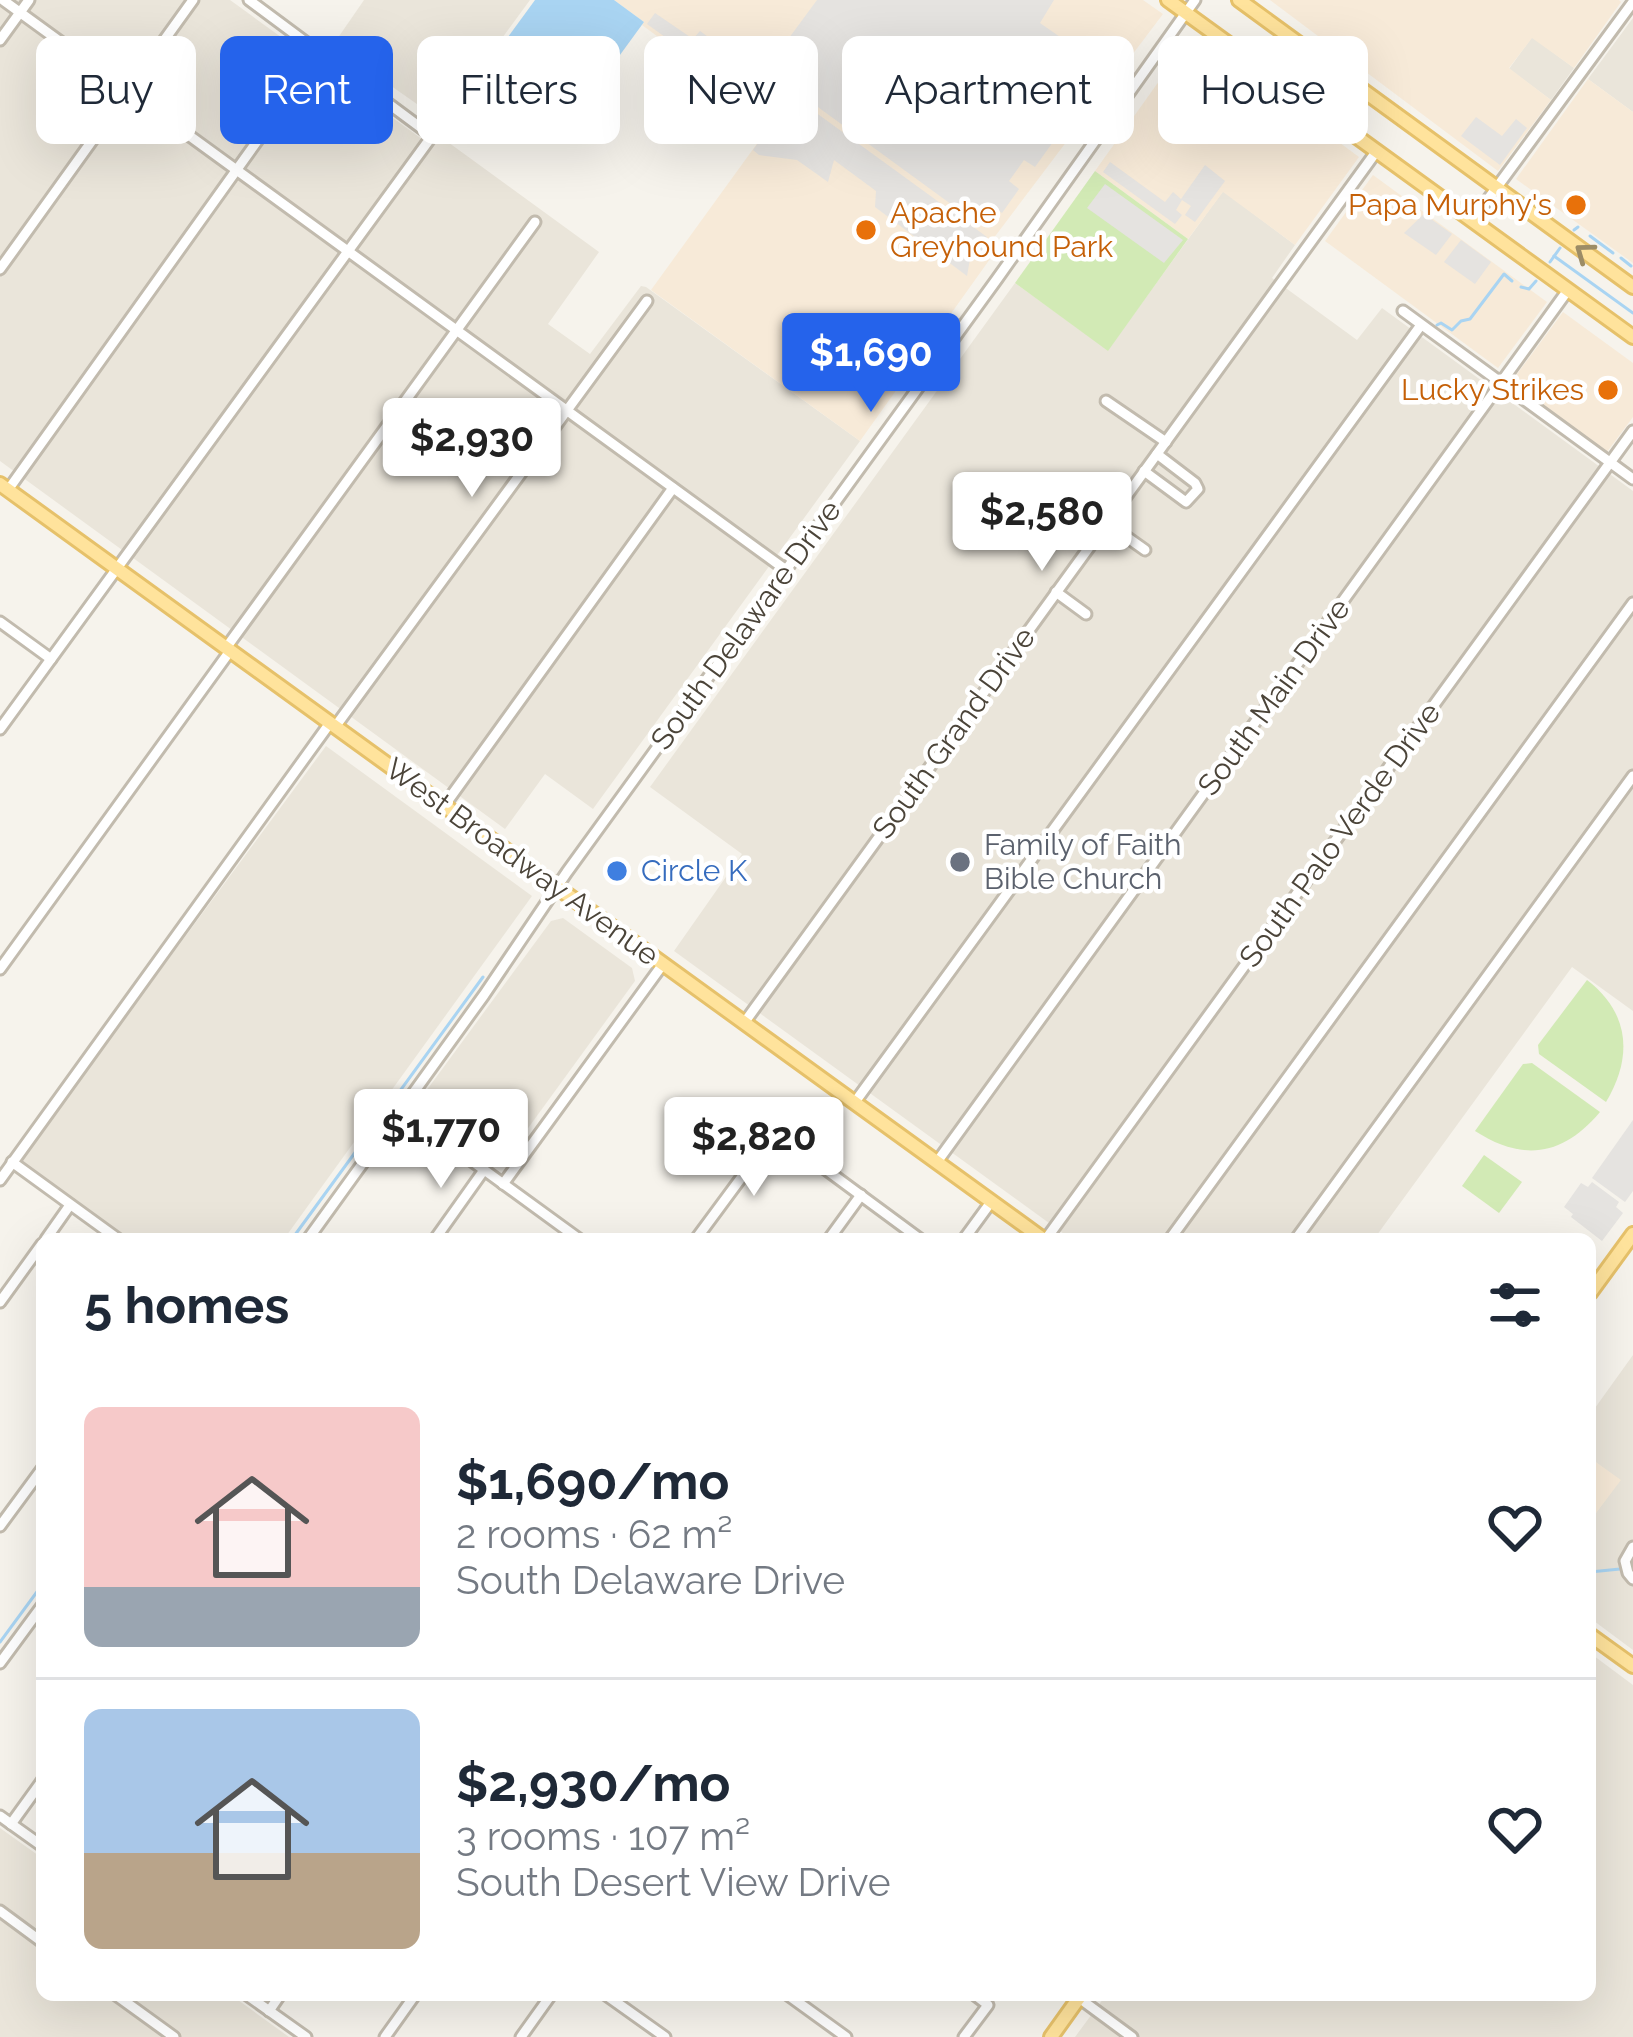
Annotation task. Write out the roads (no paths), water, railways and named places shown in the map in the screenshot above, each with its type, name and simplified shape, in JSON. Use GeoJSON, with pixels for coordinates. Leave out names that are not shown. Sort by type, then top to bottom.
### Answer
{"type":"FeatureCollection","features":[{"type":"Feature","properties":{"kind":"main road"},"geometry":{"type":"LineString","coordinates":[[1168,0],[1633,337]]}},
{"type":"Feature","properties":{"kind":"main road"},"geometry":{"type":"LineString","coordinates":[[1239,0],[1633,287]]}},
{"type":"Feature","properties":{"kind":"main road","name":"West Broadway Avenue"},"geometry":{"type":"LineString","coordinates":[[4,487],[1036,1233]]}},
{"type":"Feature","properties":{"kind":"main road"},"geometry":{"type":"LineString","coordinates":[[1596,1285],[1633,1234]]}},
{"type":"Feature","properties":{"kind":"main road"},"geometry":{"type":"LineString","coordinates":[[1596,1639],[1633,1666]]}},
{"type":"Feature","properties":{"kind":"main road"},"geometry":{"type":"LineString","coordinates":[[1051,2037],[1077,2001]]}},
{"type":"Feature","properties":{"kind":"street"},"geometry":{"type":"LineString","coordinates":[[3,0],[52,36]]}},
{"type":"Feature","properties":{"kind":"street"},"geometry":{"type":"LineString","coordinates":[[0,40],[29,0]]}},
{"type":"Feature","properties":{"kind":"street"},"geometry":{"type":"LineString","coordinates":[[167,36],[193,0]]}},
{"type":"Feature","properties":{"kind":"street"},"geometry":{"type":"LineString","coordinates":[[249,0],[297,36]]}},
{"type":"Feature","properties":{"kind":"street","name":"South Delaware Drive"},"geometry":{"type":"LineString","coordinates":[[312,1233],[1195,0]]}},
{"type":"Feature","properties":{"kind":"street"},"geometry":{"type":"LineString","coordinates":[[1472,221],[1633,2]]}},
{"type":"Feature","properties":{"kind":"street"},"geometry":{"type":"LineString","coordinates":[[0,729],[432,136],[393,107]]}},
{"type":"Feature","properties":{"kind":"street"},"geometry":{"type":"LineString","coordinates":[[196,142],[786,570]]}},
{"type":"Feature","properties":{"kind":"street"},"geometry":{"type":"LineString","coordinates":[[0,269],[90,144]]}},
{"type":"Feature","properties":{"kind":"street"},"geometry":{"type":"LineString","coordinates":[[4,487],[257,144]]}},
{"type":"Feature","properties":{"kind":"street","name":"South Grand Drive"},"geometry":{"type":"LineString","coordinates":[[744,1023],[1376,152]]}},
{"type":"Feature","properties":{"kind":"street"},"geometry":{"type":"LineString","coordinates":[[0,970],[535,222]]}},
{"type":"Feature","properties":{"kind":"street","name":"South Main Drive"},"geometry":{"type":"LineString","coordinates":[[937,1162],[1568,290]]}},
{"type":"Feature","properties":{"kind":"street"},"geometry":{"type":"LineString","coordinates":[[0,1180],[646,301]]}},
{"type":"Feature","properties":{"kind":"street"},"geometry":{"type":"LineString","coordinates":[[1402,311],[1633,479]]}},
{"type":"Feature","properties":{"kind":"street"},"geometry":{"type":"LineString","coordinates":[[854,1102],[1420,325]]}},
{"type":"Feature","properties":{"kind":"street"},"geometry":{"type":"LineString","coordinates":[[1106,401],[1166,442]]}},
{"type":"Feature","properties":{"kind":"street","name":"South Palo Verde Drive"},"geometry":{"type":"LineString","coordinates":[[1049,1233],[1633,431]]}},
{"type":"Feature","properties":{"kind":"street"},"geometry":{"type":"LineString","coordinates":[[1144,471],[1186,502],[1191,499],[1198,489],[1195,483],[1157,454]]}},
{"type":"Feature","properties":{"kind":"street"},"geometry":{"type":"LineString","coordinates":[[444,806],[673,488]]}},
{"type":"Feature","properties":{"kind":"street"},"geometry":{"type":"LineString","coordinates":[[1107,523],[1145,550]]}},
{"type":"Feature","properties":{"kind":"street"},"geometry":{"type":"LineString","coordinates":[[1056,592],[1086,614]]}},
{"type":"Feature","properties":{"kind":"street"},"geometry":{"type":"LineString","coordinates":[[1175,1233],[1633,603]]}},
{"type":"Feature","properties":{"kind":"street"},"geometry":{"type":"LineString","coordinates":[[0,622],[51,659]]}},
{"type":"Feature","properties":{"kind":"street"},"geometry":{"type":"LineString","coordinates":[[1300,1233],[1633,776]]}},
{"type":"Feature","properties":{"kind":"street"},"geometry":{"type":"LineString","coordinates":[[503,1184],[663,964]]}},
{"type":"Feature","properties":{"kind":"street"},"geometry":{"type":"LineString","coordinates":[[403,1110],[567,1233]]}},
{"type":"Feature","properties":{"kind":"street"},"geometry":{"type":"LineString","coordinates":[[700,1233],[775,1132],[912,1233]]}},
{"type":"Feature","properties":{"kind":"street"},"geometry":{"type":"LineString","coordinates":[[13,1162],[110,1233]]}},
{"type":"Feature","properties":{"kind":"street"},"geometry":{"type":"LineString","coordinates":[[438,1233],[484,1170]]}},
{"type":"Feature","properties":{"kind":"street"},"geometry":{"type":"LineString","coordinates":[[833,1233],[861,1195]]}},
{"type":"Feature","properties":{"kind":"street"},"geometry":{"type":"LineString","coordinates":[[969,1233],[992,1202]]}},
{"type":"Feature","properties":{"kind":"street"},"geometry":{"type":"LineString","coordinates":[[50,1233],[70,1205]]}},
{"type":"Feature","properties":{"kind":"street"},"geometry":{"type":"LineString","coordinates":[[0,1302],[36,1253]]}},
{"type":"Feature","properties":{"kind":"street"},"geometry":{"type":"LineString","coordinates":[[0,1526],[36,1477]]}},
{"type":"Feature","properties":{"kind":"street"},"geometry":{"type":"LineString","coordinates":[[1633,1547],[1625,1567],[1633,1579]]}},
{"type":"Feature","properties":{"kind":"street"},"geometry":{"type":"LineString","coordinates":[[0,1663],[36,1614]]}},
{"type":"Feature","properties":{"kind":"street"},"geometry":{"type":"LineString","coordinates":[[11,1824],[36,1789]]}},
{"type":"Feature","properties":{"kind":"street"},"geometry":{"type":"LineString","coordinates":[[0,1816],[36,1842]]}},
{"type":"Feature","properties":{"kind":"street"},"geometry":{"type":"LineString","coordinates":[[0,1911],[36,1938]]}},
{"type":"Feature","properties":{"kind":"street"},"geometry":{"type":"LineString","coordinates":[[124,2001],[174,2037]]}},
{"type":"Feature","properties":{"kind":"street"},"geometry":{"type":"LineString","coordinates":[[256,2001],[306,2037]]}},
{"type":"Feature","properties":{"kind":"street"},"geometry":{"type":"LineString","coordinates":[[269,2011],[276,2001]]}},
{"type":"Feature","properties":{"kind":"street"},"geometry":{"type":"LineString","coordinates":[[385,2037],[412,2001]]}},
{"type":"Feature","properties":{"kind":"street"},"geometry":{"type":"LineString","coordinates":[[520,2037],[547,2001]]}},
{"type":"Feature","properties":{"kind":"street"},"geometry":{"type":"LineString","coordinates":[[615,2001],[664,2037]]}},
{"type":"Feature","properties":{"kind":"street"},"geometry":{"type":"LineString","coordinates":[[796,2001],[846,2037]]}},
{"type":"Feature","properties":{"kind":"street"},"geometry":{"type":"LineString","coordinates":[[964,2037],[988,2005],[983,2001]]}},
{"type":"Feature","properties":{"kind":"street"},"geometry":{"type":"LineString","coordinates":[[1085,2001],[1132,2037]]}},
{"type":"Feature","properties":{"kind":"water"},"geometry":{"type":"Polygon","coordinates":[[[535,0],[614,0],[644,22],[620,55],[620,36],[509,36],[535,0]]]}},
{"type":"Feature","properties":{"kind":"waterway"},"geometry":{"type":"LineString","coordinates":[[1574,230],[1578,227]]}},
{"type":"Feature","properties":{"kind":"waterway"},"geometry":{"type":"LineString","coordinates":[[1590,236],[1613,253]]}},
{"type":"Feature","properties":{"kind":"waterway"},"geometry":{"type":"LineString","coordinates":[[1550,262],[1560,248]]}},
{"type":"Feature","properties":{"kind":"waterway"},"geometry":{"type":"LineString","coordinates":[[1554,256],[1633,313]]}},
{"type":"Feature","properties":{"kind":"waterway"},"geometry":{"type":"LineString","coordinates":[[1621,258],[1631,266]]}},
{"type":"Feature","properties":{"kind":"waterway"},"geometry":{"type":"LineString","coordinates":[[1437,325],[1452,330],[1470,319],[1504,274],[1512,281]]}},
{"type":"Feature","properties":{"kind":"waterway"},"geometry":{"type":"LineString","coordinates":[[1521,287],[1529,289],[1536,281]]}},
{"type":"Feature","properties":{"kind":"waterway"},"geometry":{"type":"LineString","coordinates":[[296,1233],[483,977]]}},
{"type":"Feature","properties":{"kind":"waterway"},"geometry":{"type":"LineString","coordinates":[[1596,1571],[1620,1569]]}},
{"type":"Feature","properties":{"kind":"waterway"},"geometry":{"type":"LineString","coordinates":[[0,1642],[36,1593]]}},
{"type":"Feature","properties":{"kind":"place","name":"Papa Murphy's"},"geometry":{"type":"Point","coordinates":[1576,205]}},
{"type":"Feature","properties":{"kind":"place","name":"Apache Greyhound Park"},"geometry":{"type":"Point","coordinates":[866,230]}},
{"type":"Feature","properties":{"kind":"place","name":"Lucky Strikes"},"geometry":{"type":"Point","coordinates":[1608,390]}},
{"type":"Feature","properties":{"kind":"place","name":"Family of Faith Bible Church"},"geometry":{"type":"Point","coordinates":[960,862]}},
{"type":"Feature","properties":{"kind":"place","name":"Circle K"},"geometry":{"type":"Point","coordinates":[617,871]}}]}
